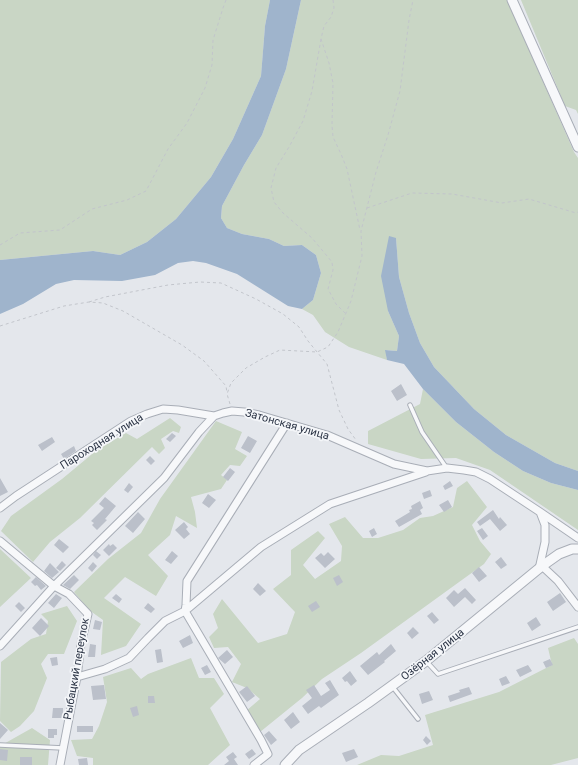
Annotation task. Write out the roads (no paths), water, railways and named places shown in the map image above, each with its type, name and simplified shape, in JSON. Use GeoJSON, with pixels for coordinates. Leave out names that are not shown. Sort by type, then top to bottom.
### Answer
{"type":"FeatureCollection","features":[{"type":"Feature","properties":{"kind":"street"},"geometry":{"type":"LineString","coordinates":[[512,0],[578,147]]}},
{"type":"Feature","properties":{"kind":"street","name":"Пароходная улица"},"geometry":{"type":"LineString","coordinates":[[0,508],[22,492],[132,421],[147,414],[163,408],[214,416]]}},
{"type":"Feature","properties":{"kind":"street","name":"Затонская улица"},"geometry":{"type":"LineString","coordinates":[[214,416],[232,411],[244,412],[326,435],[394,464],[427,471],[447,468],[476,472],[490,479],[578,538]]}},
{"type":"Feature","properties":{"kind":"street"},"geometry":{"type":"LineString","coordinates":[[0,646],[54,586],[164,478],[199,432],[214,416]]}},
{"type":"Feature","properties":{"kind":"street"},"geometry":{"type":"LineString","coordinates":[[254,765],[268,754],[246,713],[185,611],[187,581],[287,423]]}},
{"type":"Feature","properties":{"kind":"street"},"geometry":{"type":"LineString","coordinates":[[76,677],[105,670],[129,658],[165,621],[185,611],[261,547],[330,504],[427,471]]}},
{"type":"Feature","properties":{"kind":"street"},"geometry":{"type":"LineString","coordinates":[[540,512],[545,525],[545,542],[540,568],[558,581],[578,607]]}},
{"type":"Feature","properties":{"kind":"street","name":"Рыбацкий переулок"},"geometry":{"type":"LineString","coordinates":[[0,541],[54,586],[69,594],[88,614],[81,644],[60,765]]}},
{"type":"Feature","properties":{"kind":"street","name":"Озёрная улица"},"geometry":{"type":"LineString","coordinates":[[284,764],[300,750],[426,661],[559,554],[572,549],[578,549]]}},
{"type":"Feature","properties":{"kind":"lane"},"geometry":{"type":"LineString","coordinates":[[410,405],[422,432],[447,468]]}},
{"type":"Feature","properties":{"kind":"lane"},"geometry":{"type":"LineString","coordinates":[[426,661],[438,674],[578,627]]}},
{"type":"Feature","properties":{"kind":"lane"},"geometry":{"type":"LineString","coordinates":[[392,686],[418,719]]}},
{"type":"Feature","properties":{"kind":"lane"},"geometry":{"type":"LineString","coordinates":[[0,745],[63,748]]}},
{"type":"Feature","properties":{"kind":"water"},"geometry":{"type":"Polygon","coordinates":[[[270,0],[301,0],[286,69],[262,135],[222,206],[221,218],[227,228],[242,234],[269,239],[284,246],[302,245],[316,255],[321,273],[313,300],[302,309],[288,306],[237,274],[206,263],[193,261],[178,263],[155,275],[122,281],[74,280],[56,284],[23,304],[0,314],[0,260],[93,251],[120,255],[147,242],[176,219],[211,177],[233,139],[261,76],[265,26],[270,0]]]}},
{"type":"Feature","properties":{"kind":"water"},"geometry":{"type":"Polygon","coordinates":[[[389,236],[396,238],[399,277],[409,313],[420,343],[434,367],[474,409],[506,435],[555,463],[578,471],[578,490],[551,483],[523,471],[494,452],[456,422],[423,389],[404,364],[387,360],[385,350],[397,351],[399,336],[388,311],[381,276],[389,236]]]}}]}
